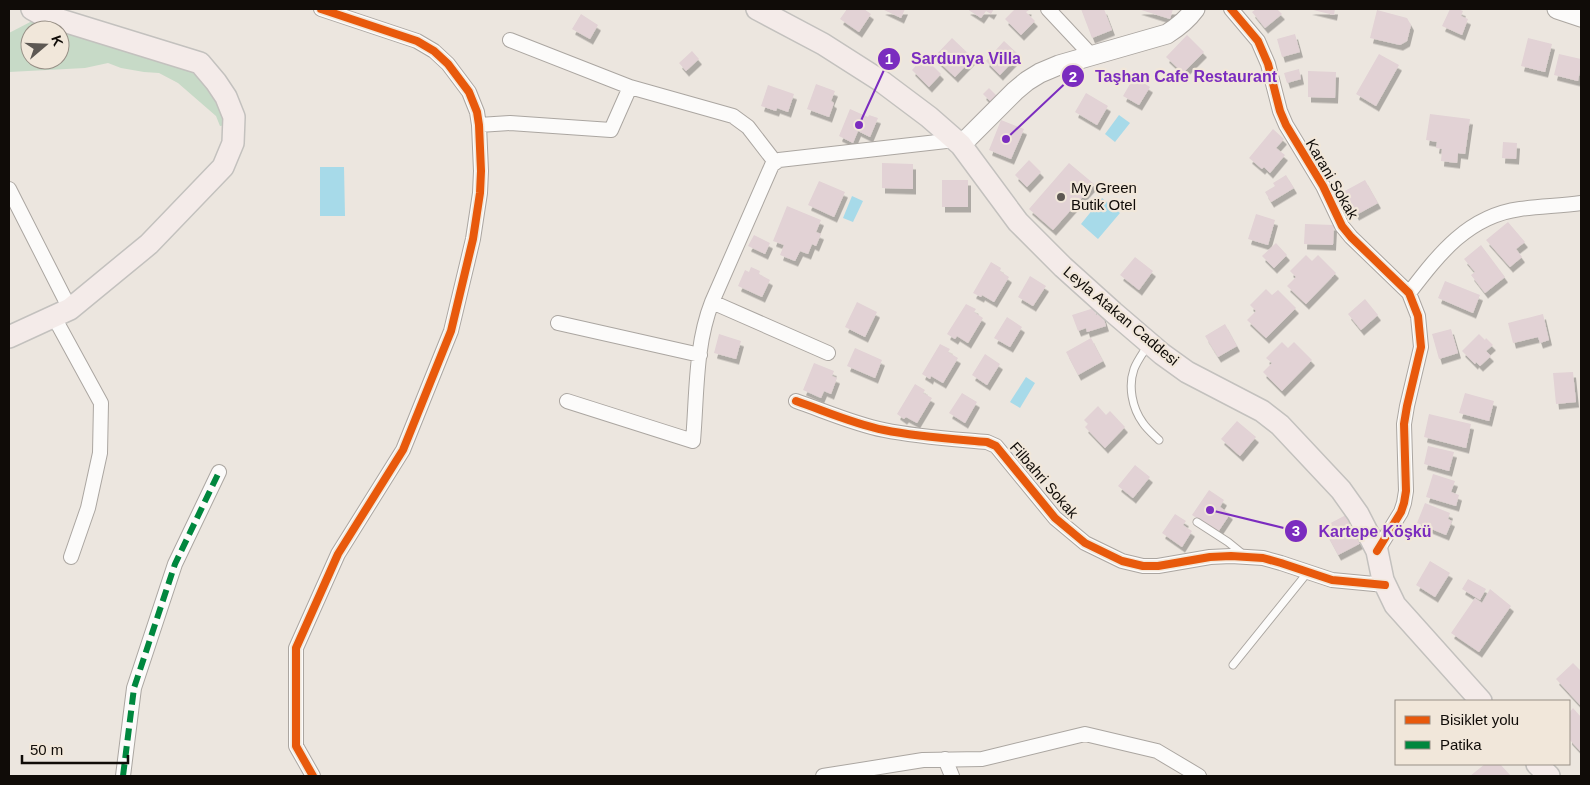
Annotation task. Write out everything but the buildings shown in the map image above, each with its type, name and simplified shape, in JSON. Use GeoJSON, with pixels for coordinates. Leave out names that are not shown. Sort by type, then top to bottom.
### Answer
{"type":"FeatureCollection","features":[{"type":"Feature","properties":{"kind":"main road"},"geometry":{"type":"LineString","coordinates":[[9,337],[62,313],[149,244],[223,167],[233,143],[234,117],[226,97],[200,63],[41,14],[32,9]]}},
{"type":"Feature","properties":{"kind":"main road","name":"Leyla Atakan Caddesi"},"geometry":{"type":"LineString","coordinates":[[757,9],[823,44],[901,95],[958,142],[1018,222],[1063,267],[1149,342],[1187,372],[1262,411],[1280,425],[1341,490],[1358,514],[1377,551],[1384,585],[1400,611],[1480,700]]}},
{"type":"Feature","properties":{"kind":"main road"},"geometry":{"type":"LineString","coordinates":[[1538,765],[1549,776]]}},
{"type":"Feature","properties":{"kind":"street"},"geometry":{"type":"LineString","coordinates":[[312,776],[296,746],[296,648],[338,554],[403,450],[451,331],[473,239],[480,193],[481,156],[480,125],[474,102],[469,92],[448,64],[434,51],[417,41],[321,9]]}},
{"type":"Feature","properties":{"kind":"street"},"geometry":{"type":"LineString","coordinates":[[1048,9],[1092,56]]}},
{"type":"Feature","properties":{"kind":"street"},"geometry":{"type":"LineString","coordinates":[[567,401],[693,441],[704,324],[772,165],[775,162],[779,160],[958,142],[1028,81],[1051,68],[1166,34],[1178,27],[1189,17],[1194,9]]}},
{"type":"Feature","properties":{"kind":"street","name":"Karani Sokak"},"geometry":{"type":"LineString","coordinates":[[1231,9],[1258,42],[1268,64],[1280,111],[1286,125],[1323,186],[1342,226],[1351,237],[1409,292],[1418,316],[1421,347],[1404,424],[1406,491],[1404,503],[1401,512],[1377,551]]}},
{"type":"Feature","properties":{"kind":"street"},"geometry":{"type":"LineString","coordinates":[[1557,9],[1581,17]]}},
{"type":"Feature","properties":{"kind":"street"},"geometry":{"type":"LineString","coordinates":[[510,40],[630,87],[733,116],[748,128],[775,162]]}},
{"type":"Feature","properties":{"kind":"street"},"geometry":{"type":"LineString","coordinates":[[480,125],[510,124],[611,130],[630,87]]}},
{"type":"Feature","properties":{"kind":"street"},"geometry":{"type":"LineString","coordinates":[[9,189],[101,403],[100,453],[88,508],[71,557]]}},
{"type":"Feature","properties":{"kind":"street"},"geometry":{"type":"LineString","coordinates":[[1409,292],[1435,258],[1466,230],[1489,217],[1520,208],[1581,203]]}},
{"type":"Feature","properties":{"kind":"street"},"geometry":{"type":"LineString","coordinates":[[712,302],[828,353]]}},
{"type":"Feature","properties":{"kind":"street"},"geometry":{"type":"LineString","coordinates":[[558,323],[700,355]]}},
{"type":"Feature","properties":{"kind":"street","name":"Filbahri Sokak"},"geometry":{"type":"LineString","coordinates":[[796,401],[882,430],[987,442],[996,446],[1055,518],[1085,543],[1122,561],[1143,566],[1158,566],[1210,557],[1263,558],[1332,580],[1384,585]]}},
{"type":"Feature","properties":{"kind":"street"},"geometry":{"type":"LineString","coordinates":[[123,776],[134,688],[175,564],[219,472]]}},
{"type":"Feature","properties":{"kind":"street"},"geometry":{"type":"LineString","coordinates":[[823,776],[923,760],[982,758],[1085,734],[1157,751],[1199,776]]}},
{"type":"Feature","properties":{"kind":"street"},"geometry":{"type":"LineString","coordinates":[[945,759],[952,776]]}},
{"type":"Feature","properties":{"kind":"lane"},"geometry":{"type":"LineString","coordinates":[[1149,342],[1134,368],[1131,391],[1138,415],[1144,425],[1159,440]]}},
{"type":"Feature","properties":{"kind":"lane"},"geometry":{"type":"LineString","coordinates":[[1197,522],[1248,557]]}},
{"type":"Feature","properties":{"kind":"lane"},"geometry":{"type":"LineString","coordinates":[[1233,665],[1308,572]]}},
{"type":"Feature","properties":{"kind":"green space"},"geometry":{"type":"Polygon","coordinates":[[[20,27],[20,70],[47,70],[9,72],[9,33],[20,27]]]}},
{"type":"Feature","properties":{"kind":"green space"},"geometry":{"type":"Polygon","coordinates":[[[70,30],[182,66],[211,85],[227,125],[220,126],[216,116],[178,83],[159,73],[121,68],[108,63],[70,69],[70,30]]]}},
{"type":"Feature","properties":{"kind":"water"},"geometry":{"type":"Polygon","coordinates":[[[1119,115],[1130,123],[1115,142],[1105,134],[1119,115]]]}},
{"type":"Feature","properties":{"kind":"water"},"geometry":{"type":"Polygon","coordinates":[[[320,167],[344,167],[345,216],[320,216],[320,167]]]}},
{"type":"Feature","properties":{"kind":"water"},"geometry":{"type":"Polygon","coordinates":[[[852,196],[863,201],[853,222],[843,218],[852,196]]]}},
{"type":"Feature","properties":{"kind":"water"},"geometry":{"type":"Polygon","coordinates":[[[1102,198],[1120,213],[1098,239],[1081,224],[1102,198]]]}},
{"type":"Feature","properties":{"kind":"water"},"geometry":{"type":"Polygon","coordinates":[[[1026,377],[1035,383],[1020,408],[1010,402],[1026,377]]]}},
{"type":"Feature","properties":{"kind":"marked path"},"geometry":{"type":"LineString","coordinates":[[123,776],[134,688],[175,564],[219,472]]}},
{"type":"Feature","properties":{"kind":"cycle path"},"geometry":{"type":"LineString","coordinates":[[313,776],[296,746],[296,648],[338,554],[403,450],[451,331],[473,239],[480,193],[481,171],[477,112],[469,92],[448,64],[434,51],[417,41],[321,9]]}},
{"type":"Feature","properties":{"kind":"cycle path"},"geometry":{"type":"LineString","coordinates":[[1231,9],[1258,41],[1268,64],[1280,111],[1286,125],[1323,186],[1342,226],[1409,293],[1418,316],[1421,347],[1404,424],[1406,491],[1404,503],[1401,512],[1377,551]]}},
{"type":"Feature","properties":{"kind":"cycle path"},"geometry":{"type":"LineString","coordinates":[[796,401],[851,421],[884,430],[987,442],[996,446],[1055,518],[1085,543],[1122,561],[1143,566],[1158,566],[1210,557],[1263,558],[1332,580],[1385,585]]}},
{"type":"Feature","properties":{"kind":"place","name":"Sardunya Villa"},"geometry":{"type":"Point","coordinates":[859,125]}},
{"type":"Feature","properties":{"kind":"place","name":"Taşhan Cafe Restaurant"},"geometry":{"type":"Point","coordinates":[1006,139]}},
{"type":"Feature","properties":{"kind":"place","name":"My Green Butik Otel"},"geometry":{"type":"Point","coordinates":[1061,197]}},
{"type":"Feature","properties":{"kind":"place","name":"Kartepe Köşkü"},"geometry":{"type":"Point","coordinates":[1210,510]}}]}
